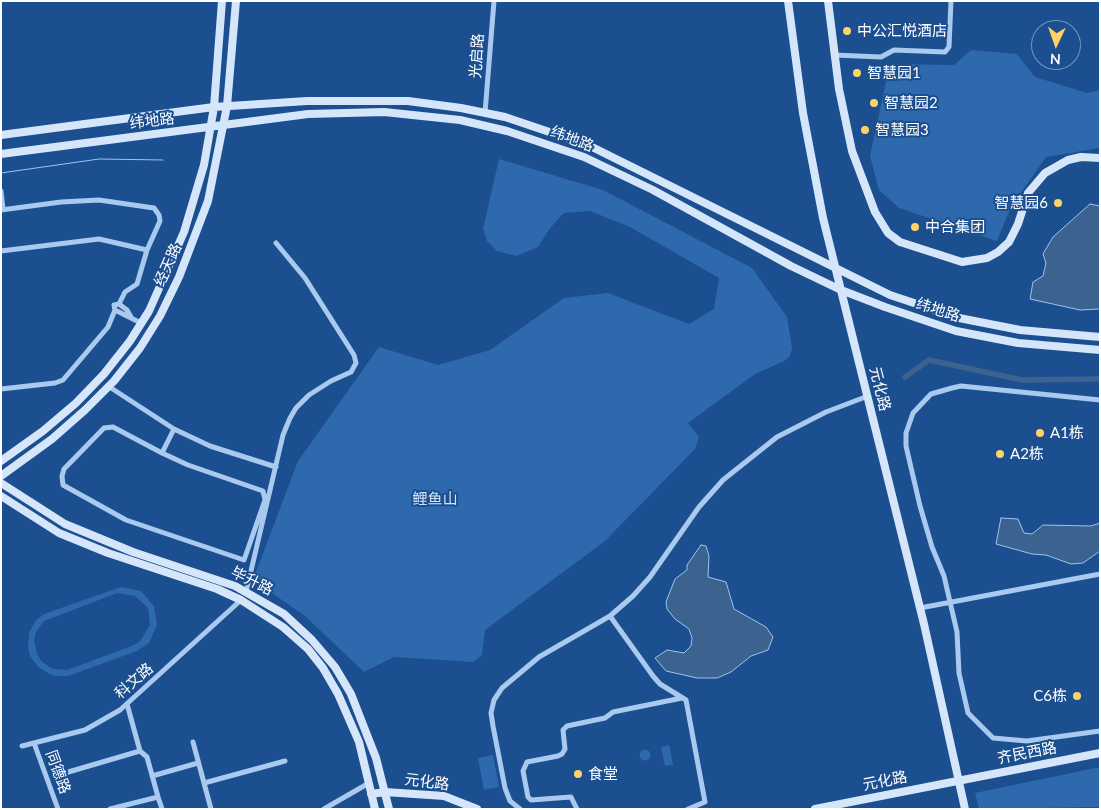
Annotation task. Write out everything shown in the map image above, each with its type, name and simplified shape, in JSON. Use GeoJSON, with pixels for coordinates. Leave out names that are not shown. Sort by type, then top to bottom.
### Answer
{"type":"FeatureCollection","features":[{"type":"Feature","properties":{"kind":"main road","name":"经天路"},"geometry":{"type":"LineString","coordinates":[[1,461],[43,431],[76,403],[104,374],[141,323],[164,280],[184,232],[204,165],[214,107],[222,1]]}},
{"type":"Feature","properties":{"kind":"main road","name":"经天路"},"geometry":{"type":"LineString","coordinates":[[1,476],[52,439],[108,386],[140,348],[160,316],[179,277],[208,201],[227,106],[236,1]]}},
{"type":"Feature","properties":{"kind":"main road","name":"元化路"},"geometry":{"type":"LineString","coordinates":[[788,1],[803,112],[835,269],[920,608],[964,809]]}},
{"type":"Feature","properties":{"kind":"main road"},"geometry":{"type":"LineString","coordinates":[[828,1],[839,88],[855,160],[875,212],[888,233],[900,242],[962,262],[987,258],[998,252],[1009,242],[1018,224],[1028,194],[1045,173],[1056,165],[1074,158],[1100,158]]}},
{"type":"Feature","properties":{"kind":"main road","name":"纬地路"},"geometry":{"type":"LineString","coordinates":[[1,135],[227,106],[360,100],[408,101],[485,113],[548,131],[588,145],[890,295],[959,318],[1020,330],[1100,337]]}},
{"type":"Feature","properties":{"kind":"main road","name":"纬地路"},"geometry":{"type":"LineString","coordinates":[[1,154],[308,114],[360,111],[434,116],[506,131],[575,154],[618,172],[792,266],[841,290],[956,331],[1018,343],[1100,350]]}},
{"type":"Feature","properties":{"kind":"main road","name":"毕升路"},"geometry":{"type":"LineString","coordinates":[[1,483],[65,524],[101,540],[227,583],[284,614],[312,640],[335,667],[351,694],[365,725],[389,809]]}},
{"type":"Feature","properties":{"kind":"main road","name":"毕升路"},"geometry":{"type":"LineString","coordinates":[[1,496],[33,519],[83,544],[217,589],[241,600],[283,626],[308,649],[323,668],[351,719],[375,809]]}},
{"type":"Feature","properties":{"kind":"main road","name":"齐民西路"},"geometry":{"type":"LineString","coordinates":[[959,781],[1100,753]]}},
{"type":"Feature","properties":{"kind":"main road","name":"元化路"},"geometry":{"type":"LineString","coordinates":[[815,809],[959,781]]}},
{"type":"Feature","properties":{"kind":"main road","name":"元化路"},"geometry":{"type":"LineString","coordinates":[[371,794],[385,792],[444,796],[478,809]]}},
{"type":"Feature","properties":{"kind":"street","name":"光启路"},"geometry":{"type":"LineString","coordinates":[[485,113],[494,1]]}},
{"type":"Feature","properties":{"kind":"street"},"geometry":{"type":"LineString","coordinates":[[834,55],[880,57],[894,50],[946,52],[948,47],[951,1]]}},
{"type":"Feature","properties":{"kind":"street"},"geometry":{"type":"LineString","coordinates":[[1,190],[2,210],[61,202],[99,200],[154,208],[159,215],[160,221],[147,250],[137,284],[125,292],[119,304],[114,305],[115,310],[108,327],[63,380],[55,383],[1,389]]}},
{"type":"Feature","properties":{"kind":"street"},"geometry":{"type":"LineString","coordinates":[[1,251],[99,239],[147,250]]}},
{"type":"Feature","properties":{"kind":"street"},"geometry":{"type":"LineString","coordinates":[[246,592],[285,429],[296,408],[324,385],[351,372],[356,362],[354,355],[304,278],[276,243]]}},
{"type":"Feature","properties":{"kind":"street"},"geometry":{"type":"LineString","coordinates":[[119,304],[127,310],[131,317]]}},
{"type":"Feature","properties":{"kind":"street"},"geometry":{"type":"LineString","coordinates":[[115,310],[141,323]]}},
{"type":"Feature","properties":{"kind":"street"},"geometry":{"type":"LineString","coordinates":[[108,386],[174,429],[226,452],[276,467]]}},
{"type":"Feature","properties":{"kind":"street"},"geometry":{"type":"LineString","coordinates":[[1100,400],[961,386],[931,394],[913,413],[906,433],[906,446],[925,523],[944,576],[958,632],[961,686],[968,712],[993,738],[1027,741],[1100,731]]}},
{"type":"Feature","properties":{"kind":"street"},"geometry":{"type":"LineString","coordinates":[[520,809],[510,801],[506,788],[491,713],[494,700],[512,677],[539,657],[610,616],[633,596],[650,578],[681,530],[723,480],[777,437],[826,412],[868,396]]}},
{"type":"Feature","properties":{"kind":"street"},"geometry":{"type":"LineString","coordinates":[[106,427],[115,428],[162,453],[188,465],[264,491],[265,500],[244,560],[126,520],[66,489],[62,482],[64,469],[106,427]]}},
{"type":"Feature","properties":{"kind":"street"},"geometry":{"type":"LineString","coordinates":[[162,453],[174,429]]}},
{"type":"Feature","properties":{"kind":"street"},"geometry":{"type":"LineString","coordinates":[[920,608],[1100,574]]}},
{"type":"Feature","properties":{"kind":"street","name":"科文路"},"geometry":{"type":"LineString","coordinates":[[22,746],[85,730],[127,704],[241,600]]}},
{"type":"Feature","properties":{"kind":"street"},"geometry":{"type":"LineString","coordinates":[[610,616],[660,684],[686,700],[705,802],[688,809]]}},
{"type":"Feature","properties":{"kind":"street"},"geometry":{"type":"LineString","coordinates":[[577,809],[571,796],[535,802],[528,797],[523,771],[527,762],[562,754],[565,749],[564,730],[567,726],[605,718],[613,712],[682,698]]}},
{"type":"Feature","properties":{"kind":"street"},"geometry":{"type":"LineString","coordinates":[[127,704],[140,751],[147,757],[162,809]]}},
{"type":"Feature","properties":{"kind":"street"},"geometry":{"type":"LineString","coordinates":[[193,742],[211,809]]}},
{"type":"Feature","properties":{"kind":"street","name":"同德路"},"geometry":{"type":"LineString","coordinates":[[34,743],[58,809]]}},
{"type":"Feature","properties":{"kind":"street"},"geometry":{"type":"LineString","coordinates":[[58,775],[140,751]]}},
{"type":"Feature","properties":{"kind":"street"},"geometry":{"type":"LineString","coordinates":[[204,783],[285,762]]}},
{"type":"Feature","properties":{"kind":"street"},"geometry":{"type":"LineString","coordinates":[[152,776],[198,763]]}},
{"type":"Feature","properties":{"kind":"street"},"geometry":{"type":"LineString","coordinates":[[324,809],[368,783]]}},
{"type":"Feature","properties":{"kind":"street"},"geometry":{"type":"LineString","coordinates":[[110,809],[158,797]]}},
{"type":"Feature","properties":{"kind":"green space"},"geometry":{"type":"Polygon","coordinates":[[[971,50],[1017,54],[1035,77],[1087,93],[1100,90],[1100,148],[1046,157],[1011,207],[997,241],[899,208],[879,190],[870,156],[890,64],[954,65],[971,50]]]}},
{"type":"Feature","properties":{"kind":"green space","name":"鲤鱼山"},"geometry":{"type":"Polygon","coordinates":[[[499,159],[603,190],[752,268],[787,317],[792,348],[790,356],[784,361],[755,374],[688,423],[699,437],[695,449],[605,541],[485,630],[482,655],[473,662],[394,657],[364,672],[305,616],[253,580],[298,461],[379,347],[438,365],[490,350],[564,298],[608,293],[689,324],[714,309],[719,278],[630,227],[590,211],[564,213],[550,228],[538,247],[516,256],[497,251],[487,241],[483,229],[499,159]]]}},
{"type":"Feature","properties":{"kind":"green space"},"geometry":{"type":"Polygon","coordinates":[[[121,587],[141,591],[154,606],[157,625],[149,643],[137,651],[68,676],[54,676],[39,668],[30,656],[28,647],[29,633],[36,620],[44,614],[121,587]],[[117,593],[44,621],[36,632],[34,641],[37,654],[42,662],[53,669],[67,670],[134,645],[141,640],[150,625],[148,608],[135,596],[117,593]]]}},
{"type":"Feature","properties":{"kind":"green space"},"geometry":{"type":"Polygon","coordinates":[[[669,745],[673,765],[665,766],[661,747],[669,745]]]}},
{"type":"Feature","properties":{"kind":"green space"},"geometry":{"type":"Polygon","coordinates":[[[643,750],[647,750],[650,755],[649,759],[643,760],[640,757],[640,753],[643,750]]]}},
{"type":"Feature","properties":{"kind":"green space"},"geometry":{"type":"Polygon","coordinates":[[[493,755],[499,787],[484,790],[478,758],[493,755]]]}},
{"type":"Feature","properties":{"kind":"green space"},"geometry":{"type":"Polygon","coordinates":[[[1100,767],[1100,807],[979,809],[975,793],[1100,767]]]}},
{"type":"Feature","properties":{"kind":"shaded area"},"geometry":{"type":"Polygon","coordinates":[[[1090,204],[1100,206],[1100,309],[1080,310],[1030,299],[1033,282],[1043,276],[1046,263],[1043,254],[1053,237],[1090,204]]]}},
{"type":"Feature","properties":{"kind":"shaded area"},"geometry":{"type":"Polygon","coordinates":[[[1001,518],[1018,519],[1024,533],[1032,534],[1043,525],[1091,526],[1100,523],[1100,551],[1083,563],[1071,564],[1046,555],[1032,554],[996,544],[1001,518]]]}},
{"type":"Feature","properties":{"kind":"shaded area"},"geometry":{"type":"Polygon","coordinates":[[[701,545],[706,546],[709,556],[708,577],[726,582],[734,609],[766,627],[773,637],[768,650],[751,656],[731,672],[717,678],[697,678],[666,671],[655,658],[667,650],[684,653],[691,646],[692,638],[689,629],[675,619],[667,609],[666,602],[675,579],[687,570],[687,565],[701,545]]]}},
{"type":"Feature","properties":{"kind":"waterway"},"geometry":{"type":"LineString","coordinates":[[1,173],[99,159],[163,160]]}},
{"type":"Feature","properties":{"kind":"waterway"},"geometry":{"type":"LineString","coordinates":[[905,377],[929,360],[1022,380],[1100,379]]}},
{"type":"Feature","properties":{"kind":"place","name":"中公汇悦酒店"},"geometry":{"type":"Point","coordinates":[847,31]}},
{"type":"Feature","properties":{"kind":"place","name":"智慧园1"},"geometry":{"type":"Point","coordinates":[857,73]}},
{"type":"Feature","properties":{"kind":"place","name":"智慧园2"},"geometry":{"type":"Point","coordinates":[874,103]}},
{"type":"Feature","properties":{"kind":"place","name":"智慧园3"},"geometry":{"type":"Point","coordinates":[865,130]}},
{"type":"Feature","properties":{"kind":"place","name":"智慧园6"},"geometry":{"type":"Point","coordinates":[1058,203]}},
{"type":"Feature","properties":{"kind":"place","name":"中合集团"},"geometry":{"type":"Point","coordinates":[915,227]}},
{"type":"Feature","properties":{"kind":"place","name":"A1栋"},"geometry":{"type":"Point","coordinates":[1040,433]}},
{"type":"Feature","properties":{"kind":"place","name":"A2栋"},"geometry":{"type":"Point","coordinates":[1000,454]}},
{"type":"Feature","properties":{"kind":"place","name":"C6栋"},"geometry":{"type":"Point","coordinates":[1077,696]}},
{"type":"Feature","properties":{"kind":"place","name":"食堂"},"geometry":{"type":"Point","coordinates":[578,774]}}]}
